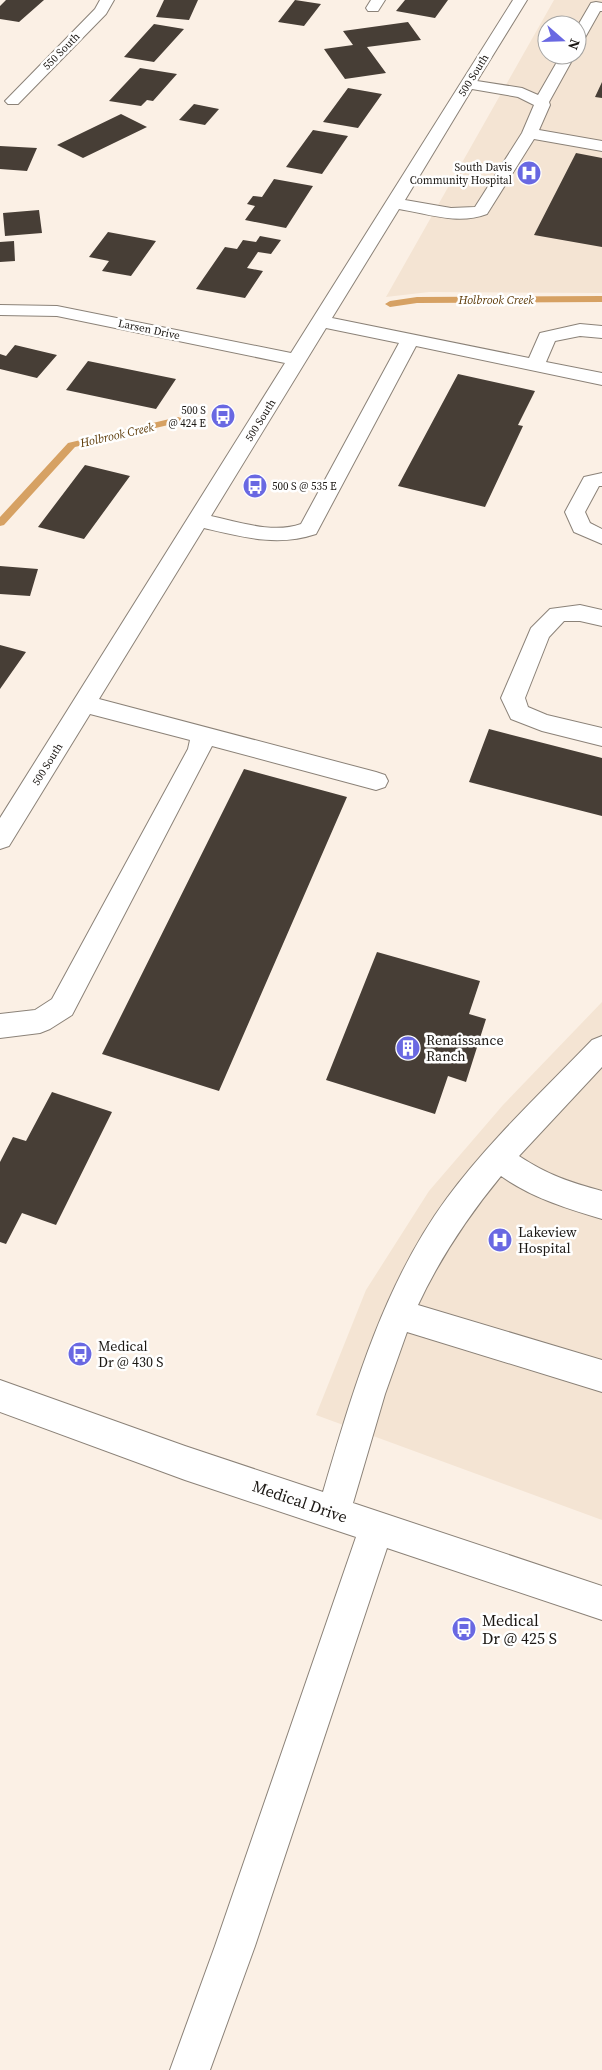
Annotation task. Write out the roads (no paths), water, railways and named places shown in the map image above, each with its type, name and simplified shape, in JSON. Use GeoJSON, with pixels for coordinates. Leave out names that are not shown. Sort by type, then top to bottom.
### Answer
{"type":"FeatureCollection","features":[{"type":"Feature","properties":{"kind":"street","name":"550 South"},"geometry":{"type":"LineString","coordinates":[[12,101],[102,11],[108,0]]}},
{"type":"Feature","properties":{"kind":"street","name":"500 South"},"geometry":{"type":"LineString","coordinates":[[0,840],[520,0]]}},
{"type":"Feature","properties":{"kind":"street"},"geometry":{"type":"LineString","coordinates":[[587,22],[596,6],[602,7]]}},
{"type":"Feature","properties":{"kind":"street"},"geometry":{"type":"LineString","coordinates":[[395,203],[458,214],[481,210],[530,133],[542,105],[541,102],[562,65]]}},
{"type":"Feature","properties":{"kind":"street"},"geometry":{"type":"LineString","coordinates":[[468,84],[522,93],[541,102]]}},
{"type":"Feature","properties":{"kind":"street"},"geometry":{"type":"LineString","coordinates":[[530,133],[602,146]]}},
{"type":"Feature","properties":{"kind":"street","name":"Larsen Drive"},"geometry":{"type":"LineString","coordinates":[[0,310],[32,309],[64,312],[296,360]]}},
{"type":"Feature","properties":{"kind":"street"},"geometry":{"type":"LineString","coordinates":[[321,321],[602,379]]}},
{"type":"Feature","properties":{"kind":"street"},"geometry":{"type":"LineString","coordinates":[[535,365],[547,337],[580,330],[602,332]]}},
{"type":"Feature","properties":{"kind":"street"},"geometry":{"type":"LineString","coordinates":[[198,520],[271,534],[299,534],[308,529],[410,340]]}},
{"type":"Feature","properties":{"kind":"street"},"geometry":{"type":"LineString","coordinates":[[602,479],[591,482],[575,512],[581,527],[602,537]]}},
{"type":"Feature","properties":{"kind":"street"},"geometry":{"type":"LineString","coordinates":[[602,618],[580,613],[558,614],[539,633],[513,698],[518,713],[542,722],[602,737]]}},
{"type":"Feature","properties":{"kind":"street"},"geometry":{"type":"LineString","coordinates":[[84,704],[376,780]]}},
{"type":"Feature","properties":{"kind":"street"},"geometry":{"type":"LineString","coordinates":[[0,1026],[40,1022],[62,1006],[177,796],[200,750],[203,735]]}},
{"type":"Feature","properties":{"kind":"street"},"geometry":{"type":"LineString","coordinates":[[334,1512],[354,1443],[398,1314],[423,1262],[457,1209],[499,1159],[602,1048]]}},
{"type":"Feature","properties":{"kind":"street"},"geometry":{"type":"LineString","coordinates":[[499,1159],[530,1180],[554,1191],[602,1205]]}},
{"type":"Feature","properties":{"kind":"street"},"geometry":{"type":"LineString","coordinates":[[398,1314],[602,1376]]}},
{"type":"Feature","properties":{"kind":"street","name":"Medical Drive"},"geometry":{"type":"LineString","coordinates":[[0,1396],[185,1462],[602,1603]]}},
{"type":"Feature","properties":{"kind":"street"},"geometry":{"type":"LineString","coordinates":[[190,2070],[235,1946],[377,1528]]}},
{"type":"Feature","properties":{"kind":"waterway","name":"Holbrook Creek"},"geometry":{"type":"LineString","coordinates":[[390,304],[417,300],[602,299]]}},
{"type":"Feature","properties":{"kind":"waterway","name":"Holbrook Creek"},"geometry":{"type":"LineString","coordinates":[[0,523],[72,445],[178,420]]}},
{"type":"Feature","properties":{"kind":"place","name":"South Davis Community Hospital"},"geometry":{"type":"Point","coordinates":[529,173]}},
{"type":"Feature","properties":{"kind":"place","name":"500 S @ 424 E"},"geometry":{"type":"Point","coordinates":[223,416]}},
{"type":"Feature","properties":{"kind":"place","name":"500 S @ 535 E"},"geometry":{"type":"Point","coordinates":[255,486]}},
{"type":"Feature","properties":{"kind":"place","name":"Renaissance Ranch"},"geometry":{"type":"Point","coordinates":[408,1048]}},
{"type":"Feature","properties":{"kind":"place","name":"Lakeview Hospital"},"geometry":{"type":"Point","coordinates":[500,1240]}},
{"type":"Feature","properties":{"kind":"place","name":"Medical Dr @ 430 S"},"geometry":{"type":"Point","coordinates":[80,1354]}},
{"type":"Feature","properties":{"kind":"place","name":"Medical Dr @ 425 S"},"geometry":{"type":"Point","coordinates":[464,1629]}}]}
